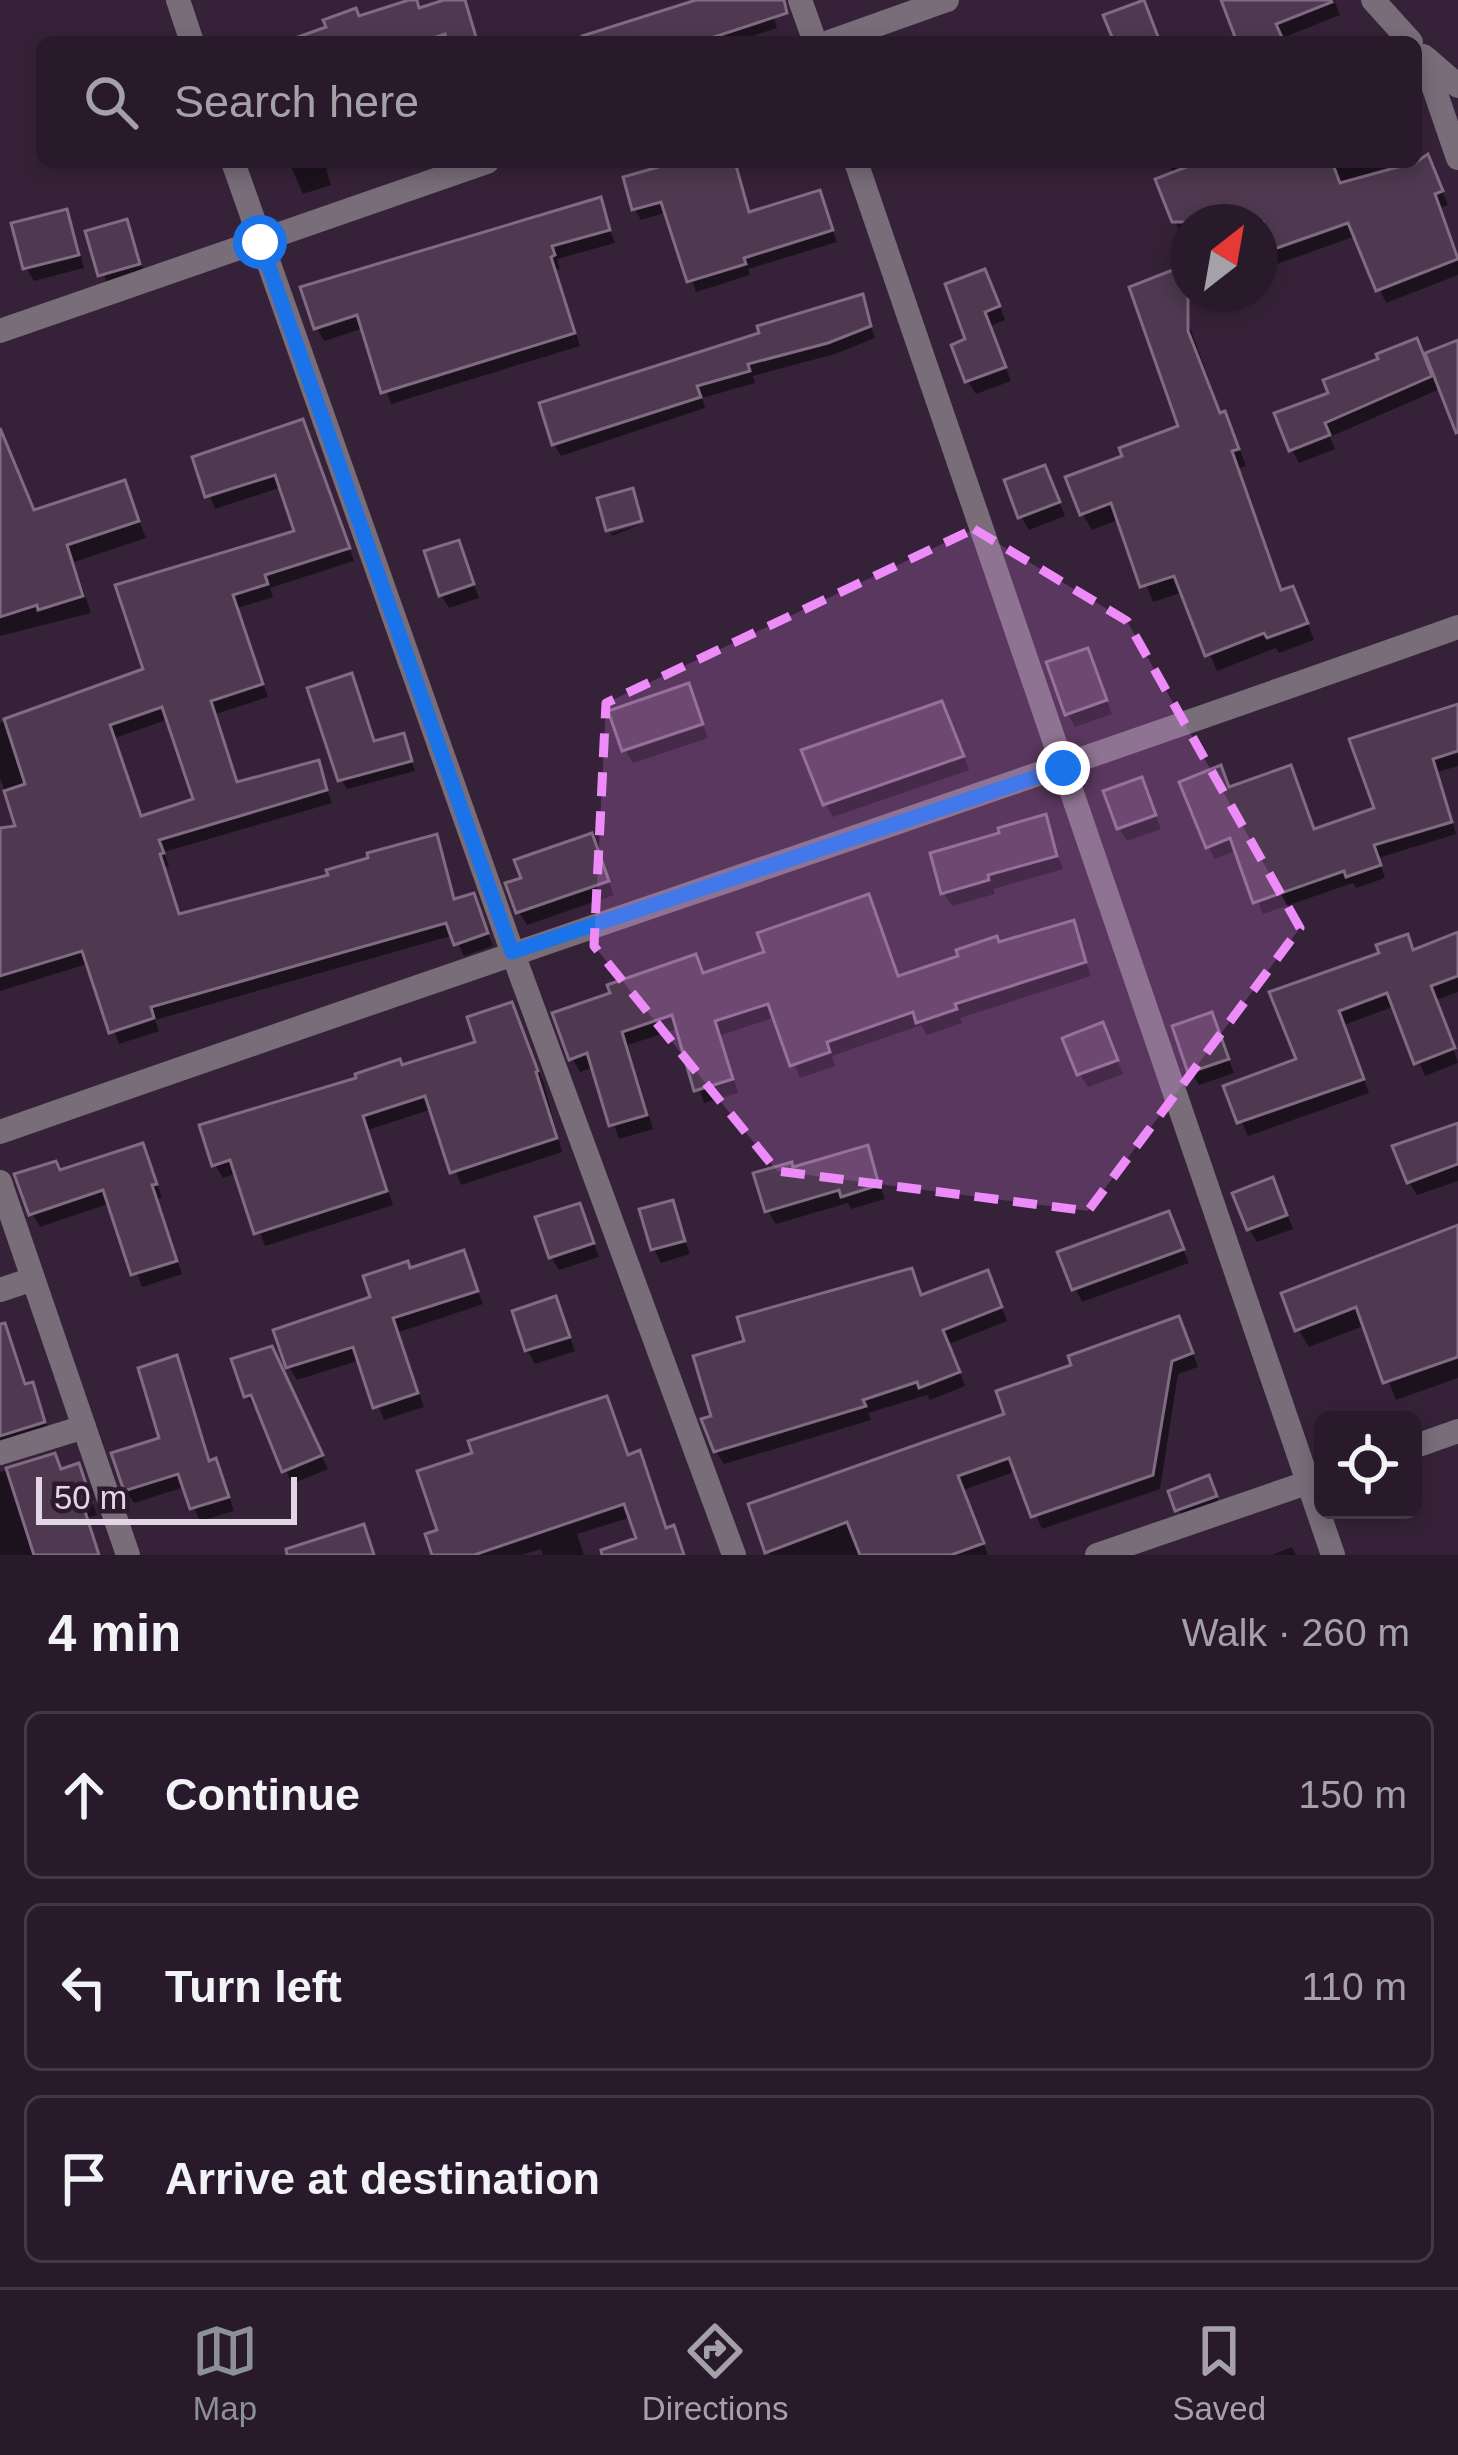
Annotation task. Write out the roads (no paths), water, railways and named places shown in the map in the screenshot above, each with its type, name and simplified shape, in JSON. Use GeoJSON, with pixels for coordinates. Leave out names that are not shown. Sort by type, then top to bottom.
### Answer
{"type":"FeatureCollection","features":[{"type":"Feature","properties":{"kind":"street"},"geometry":{"type":"LineString","coordinates":[[178,0],[190,36]]}},
{"type":"Feature","properties":{"kind":"street"},"geometry":{"type":"LineString","coordinates":[[800,0],[813,36]]}},
{"type":"Feature","properties":{"kind":"street"},"geometry":{"type":"LineString","coordinates":[[846,36],[947,0]]}},
{"type":"Feature","properties":{"kind":"street"},"geometry":{"type":"LineString","coordinates":[[1373,0],[1406,36]]}},
{"type":"Feature","properties":{"kind":"street"},"geometry":{"type":"LineString","coordinates":[[1422,53],[1458,86]]}},
{"type":"Feature","properties":{"kind":"street"},"geometry":{"type":"LineString","coordinates":[[1422,61],[1458,158]]}},
{"type":"Feature","properties":{"kind":"street"},"geometry":{"type":"LineString","coordinates":[[235,168],[512,952],[734,1555]]}},
{"type":"Feature","properties":{"kind":"street"},"geometry":{"type":"LineString","coordinates":[[0,331],[470,168]]}},
{"type":"Feature","properties":{"kind":"street"},"geometry":{"type":"LineString","coordinates":[[858,168],[1063,768],[1314,1474]]}},
{"type":"Feature","properties":{"kind":"street"},"geometry":{"type":"LineString","coordinates":[[0,1132],[512,952],[1063,768],[1458,627]]}},
{"type":"Feature","properties":{"kind":"street"},"geometry":{"type":"LineString","coordinates":[[0,1182],[128,1555]]}},
{"type":"Feature","properties":{"kind":"street"},"geometry":{"type":"LineString","coordinates":[[0,1290],[33,1279]]}},
{"type":"Feature","properties":{"kind":"street"},"geometry":{"type":"LineString","coordinates":[[0,1453],[84,1427]]}},
{"type":"Feature","properties":{"kind":"street"},"geometry":{"type":"LineString","coordinates":[[1422,1444],[1458,1431]]}},
{"type":"Feature","properties":{"kind":"street"},"geometry":{"type":"LineString","coordinates":[[1097,1555],[1314,1481]]}},
{"type":"Feature","properties":{"kind":"street"},"geometry":{"type":"LineString","coordinates":[[1325,1519],[1334,1555]]}}]}
